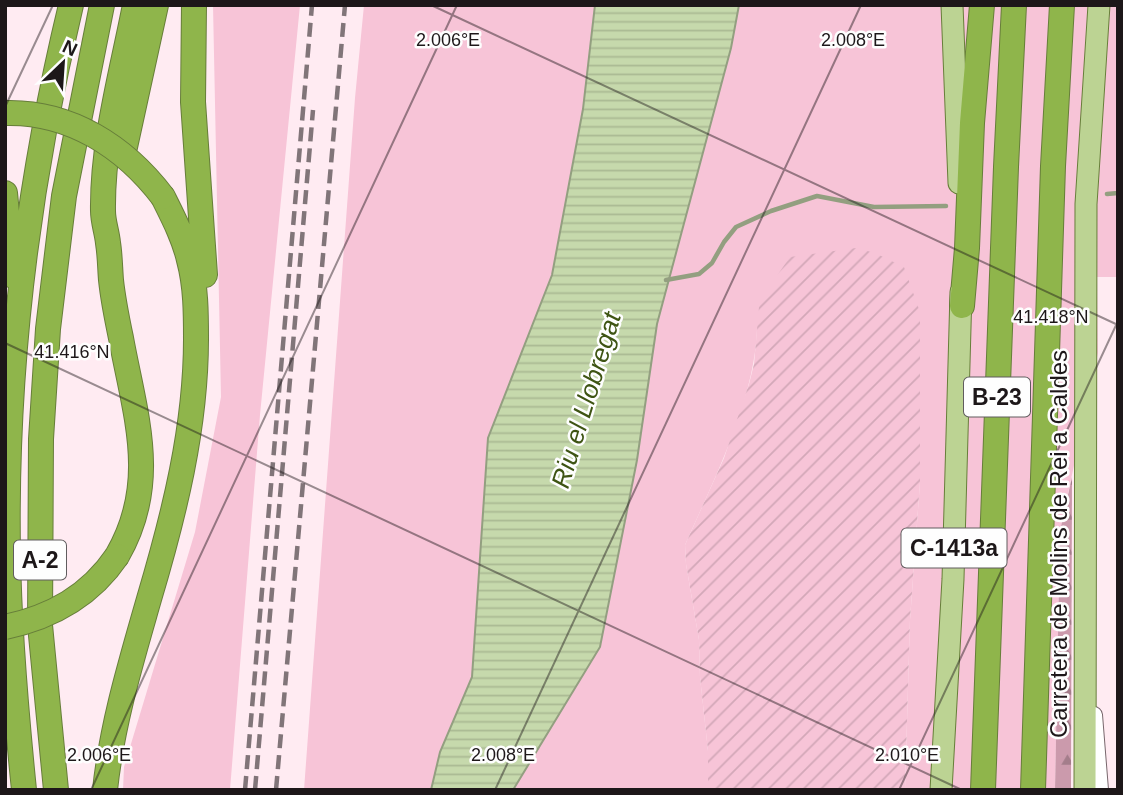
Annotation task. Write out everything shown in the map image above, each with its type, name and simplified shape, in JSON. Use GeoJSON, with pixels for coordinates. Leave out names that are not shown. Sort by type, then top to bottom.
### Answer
{"type":"FeatureCollection","features":[{"type":"Feature","properties":{"kind":"highway","name":"A-2"},"geometry":{"type":"LineString","coordinates":[[24,790],[15,700],[8,551],[10,441],[19,319],[34,192],[71,5]]}},
{"type":"Feature","properties":{"kind":"highway","name":"A-2"},"geometry":{"type":"LineString","coordinates":[[55,790],[40,625],[41,439],[48,329],[64,196],[102,5]]}},
{"type":"Feature","properties":{"kind":"highway"},"geometry":{"type":"LineString","coordinates":[[5,627],[38,618],[67,605],[106,572],[127,538],[142,487],[143,464],[111,280],[103,211],[112,121],[135,5]]}},
{"type":"Feature","properties":{"kind":"highway"},"geometry":{"type":"LineString","coordinates":[[109,245],[128,127],[156,5]]}},
{"type":"Feature","properties":{"kind":"highway"},"geometry":{"type":"LineString","coordinates":[[149,599],[189,492],[204,398],[208,315],[193,102],[194,5]]}},
{"type":"Feature","properties":{"kind":"highway"},"geometry":{"type":"LineString","coordinates":[[962,306],[972,122],[982,5]]}},
{"type":"Feature","properties":{"kind":"highway","name":"B-23"},"geometry":{"type":"LineString","coordinates":[[983,790],[1014,5]]}},
{"type":"Feature","properties":{"kind":"highway","name":"B-23"},"geometry":{"type":"LineString","coordinates":[[1033,790],[1053,180],[1062,5]]}},
{"type":"Feature","properties":{"kind":"highway"},"geometry":{"type":"LineString","coordinates":[[5,113],[39,115],[83,129],[128,158],[163,197],[182,236],[190,262],[195,297],[196,361],[188,443],[113,732],[104,790]]}},
{"type":"Feature","properties":{"kind":"highway"},"geometry":{"type":"LineString","coordinates":[[5,193],[19,319]]}},
{"type":"Feature","properties":{"kind":"highway"},"geometry":{"type":"LineString","coordinates":[[5,774],[10,790]]}},
{"type":"Feature","properties":{"kind":"main road","name":"C-1413a"},"geometry":{"type":"LineString","coordinates":[[942,790],[953,579],[962,306],[957,92],[952,5]]}},
{"type":"Feature","properties":{"kind":"main road","name":"Carretera de Molins de Rei a Caldes"},"geometry":{"type":"LineString","coordinates":[[1085,790],[1086,204],[1098,5]]}},
{"type":"Feature","properties":{"kind":"street"},"geometry":{"type":"LineString","coordinates":[[1085,620],[1100,790]]}},
{"type":"Feature","properties":{"kind":"shaded area"},"geometry":{"type":"Polygon","coordinates":[[[213,5],[300,5],[260,415],[230,790],[123,790],[124,767],[195,532],[221,397],[213,5]]]}},
{"type":"Feature","properties":{"kind":"shaded area"},"geometry":{"type":"Polygon","coordinates":[[[364,5],[595,5],[583,109],[552,275],[488,438],[472,677],[440,752],[431,790],[304,790],[364,5]]]}},
{"type":"Feature","properties":{"kind":"shaded area"},"geometry":{"type":"Polygon","coordinates":[[[739,5],[1118,5],[1118,277],[1097,277],[1098,353],[1060,531],[1055,790],[905,790],[910,620],[920,482],[920,312],[757,330],[749,385],[741,412],[685,545],[699,640],[708,751],[708,790],[513,790],[600,647],[637,460],[657,324],[731,48],[739,5]]]}},
{"type":"Feature","properties":{"kind":"shaded area"},"geometry":{"type":"Polygon","coordinates":[[[856,248],[875,253],[904,267],[920,312],[920,482],[910,620],[905,790],[708,790],[708,751],[699,640],[685,545],[724,458],[749,384],[754,364],[759,307],[769,287],[790,257],[856,248]]]}},
{"type":"Feature","properties":{"kind":"green space"},"geometry":{"type":"Polygon","coordinates":[[[1072,477],[1071,790],[1055,790],[1060,531],[1072,477]]]}},
{"type":"Feature","properties":{"kind":"water","name":"Riu el Llobregat"},"geometry":{"type":"Polygon","coordinates":[[[595,5],[739,5],[731,48],[657,324],[637,460],[600,647],[513,790],[431,790],[440,752],[472,677],[488,438],[552,275],[583,109],[595,5]]]}},
{"type":"Feature","properties":{"kind":"waterway"},"geometry":{"type":"LineString","coordinates":[[1107,194],[1118,193]]}},
{"type":"Feature","properties":{"kind":"waterway"},"geometry":{"type":"LineString","coordinates":[[666,280],[699,274],[712,263],[736,227],[771,211],[817,196],[874,207],[946,206]]}},
{"type":"Feature","properties":{"kind":"railway"},"geometry":{"type":"LineString","coordinates":[[245,790],[312,5]]}},
{"type":"Feature","properties":{"kind":"railway"},"geometry":{"type":"LineString","coordinates":[[276,790],[345,5]]}},
{"type":"Feature","properties":{"kind":"railway"},"geometry":{"type":"LineString","coordinates":[[255,790],[313,110]]}}]}
